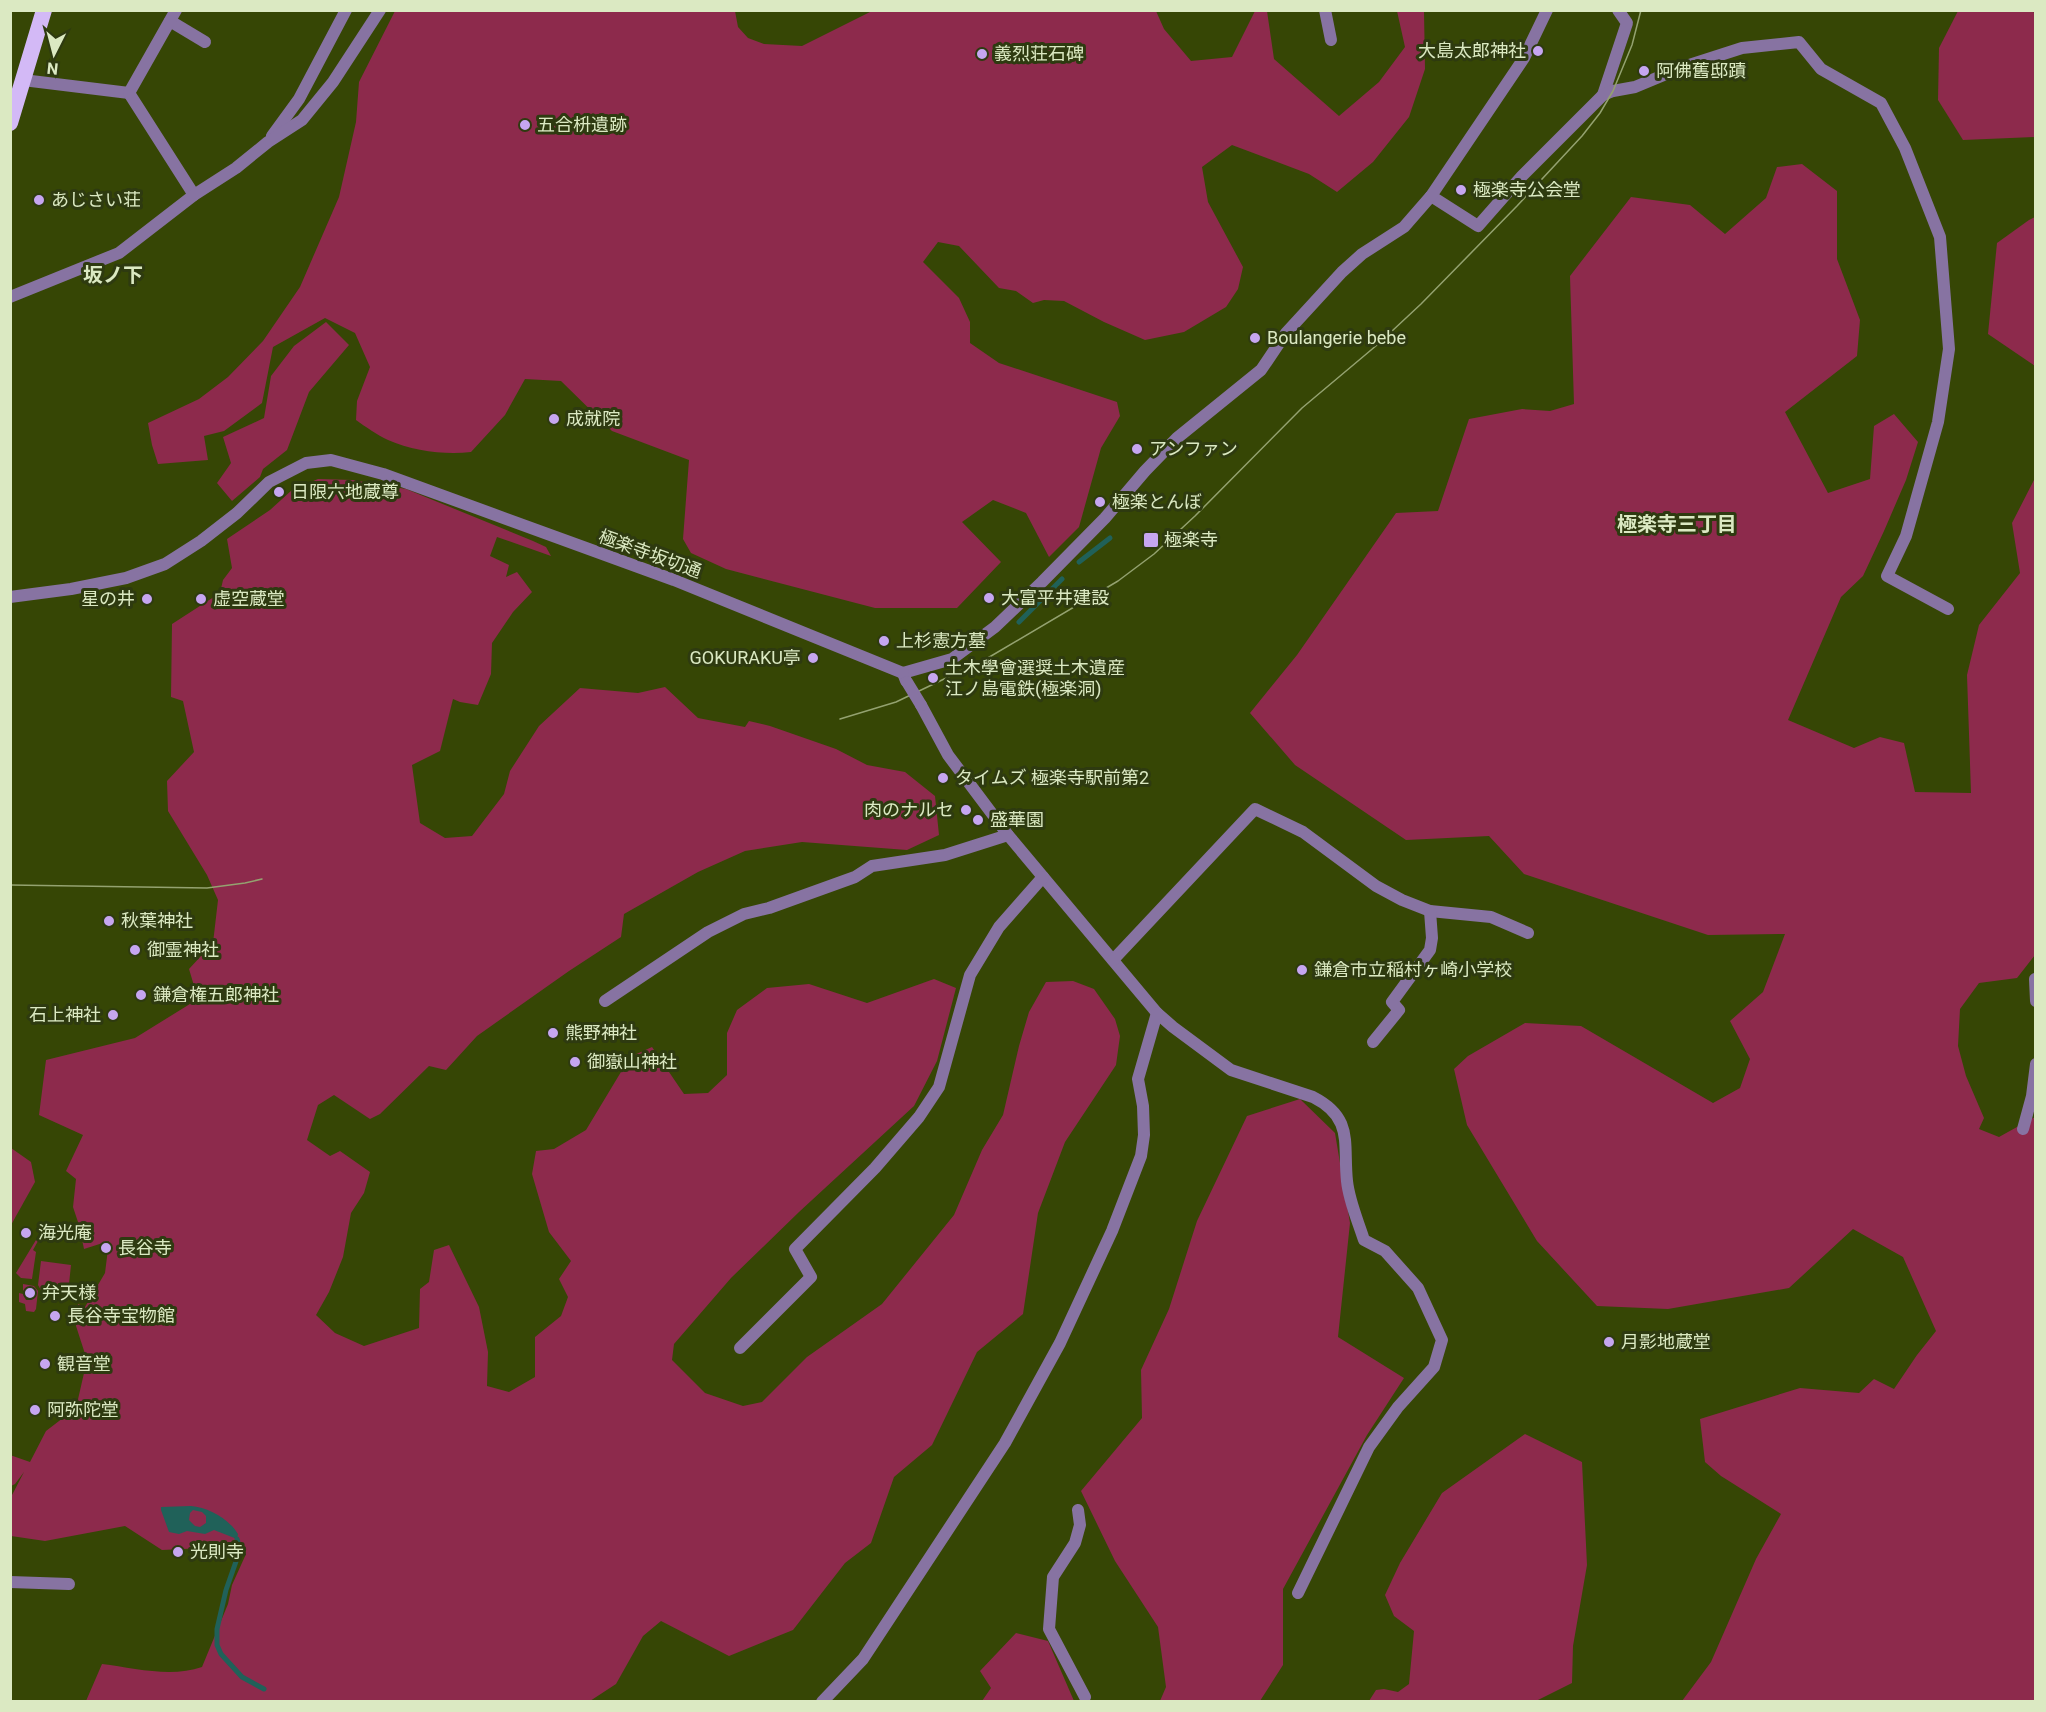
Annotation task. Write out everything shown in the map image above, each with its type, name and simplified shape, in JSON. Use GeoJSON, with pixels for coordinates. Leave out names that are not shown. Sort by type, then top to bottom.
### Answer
{"type":"FeatureCollection","features":[{"type":"Feature","properties":{"kind":"highway"},"geometry":{"type":"LineString","coordinates":[[10,123],[44,10]]}},
{"type":"Feature","properties":{"kind":"street"},"geometry":{"type":"LineString","coordinates":[[268,142],[299,99],[346,10]]}},
{"type":"Feature","properties":{"kind":"street"},"geometry":{"type":"LineString","coordinates":[[10,297],[119,253],[194,195],[302,120],[333,81],[380,10]]}},
{"type":"Feature","properties":{"kind":"street"},"geometry":{"type":"LineString","coordinates":[[1325,10],[1331,40]]}},
{"type":"Feature","properties":{"kind":"street"},"geometry":{"type":"LineString","coordinates":[[1298,1593],[1369,1447],[1398,1407],[1434,1367],[1442,1340],[1418,1288],[1385,1251],[1364,1240],[1347,1183],[1344,1128],[1332,1110],[1313,1097],[1231,1070],[1173,1028],[1157,1013],[1008,835],[948,755],[905,677],[952,659],[995,627],[1106,518],[1145,471],[1177,438],[1261,370],[1286,333],[1342,272],[1362,254],[1404,227],[1431,196],[1524,58],[1547,10]]}},
{"type":"Feature","properties":{"kind":"street"},"geometry":{"type":"LineString","coordinates":[[1603,95],[1627,23],[1618,10]]}},
{"type":"Feature","properties":{"kind":"street"},"geometry":{"type":"LineString","coordinates":[[129,93],[173,16],[205,42]]}},
{"type":"Feature","properties":{"kind":"street"},"geometry":{"type":"LineString","coordinates":[[1431,196],[1478,226],[1522,176],[1603,95],[1635,87],[1683,67],[1742,48],[1799,42],[1821,69],[1881,103],[1905,148],[1940,237],[1949,349],[1938,422],[1906,536],[1887,576],[1948,609]]}},
{"type":"Feature","properties":{"kind":"street"},"geometry":{"type":"LineString","coordinates":[[23,80],[129,93]]}},
{"type":"Feature","properties":{"kind":"street"},"geometry":{"type":"LineString","coordinates":[[129,93],[194,195]]}},
{"type":"Feature","properties":{"kind":"street","name":"極楽寺坂切通"},"geometry":{"type":"LineString","coordinates":[[10,597],[126,578],[165,564],[201,541],[237,513],[269,482],[306,463],[332,460],[383,474],[674,580],[905,677]]}},
{"type":"Feature","properties":{"kind":"street"},"geometry":{"type":"LineString","coordinates":[[1113,960],[1255,809],[1303,832],[1376,886],[1430,911],[1491,917],[1528,933]]}},
{"type":"Feature","properties":{"kind":"street"},"geometry":{"type":"LineString","coordinates":[[605,1001],[708,932],[744,914],[770,908],[855,877],[872,866],[945,855],[1008,835]]}},
{"type":"Feature","properties":{"kind":"street"},"geometry":{"type":"LineString","coordinates":[[740,1348],[811,1277],[795,1250],[875,1168],[919,1117],[939,1088],[970,975],[999,927],[1043,877]]}},
{"type":"Feature","properties":{"kind":"street"},"geometry":{"type":"LineString","coordinates":[[1373,1042],[1399,1010],[1392,1002],[1430,950],[1432,938],[1430,911]]}},
{"type":"Feature","properties":{"kind":"street"},"geometry":{"type":"LineString","coordinates":[[2035,979],[2036,1001]]}},
{"type":"Feature","properties":{"kind":"street"},"geometry":{"type":"LineString","coordinates":[[822,1701],[863,1659],[1005,1443],[1060,1343],[1112,1231],[1141,1156],[1144,1135],[1143,1106],[1138,1079],[1157,1013]]}},
{"type":"Feature","properties":{"kind":"street"},"geometry":{"type":"LineString","coordinates":[[2022,1129],[2032,1096],[2036,1064]]}},
{"type":"Feature","properties":{"kind":"street"},"geometry":{"type":"LineString","coordinates":[[1078,1510],[1080,1525],[1076,1543],[1053,1577],[1049,1629],[1085,1697]]}},
{"type":"Feature","properties":{"kind":"street"},"geometry":{"type":"LineString","coordinates":[[10,1582],[69,1584]]}},
{"type":"Feature","properties":{"kind":"shaded area"},"geometry":{"type":"Polygon","coordinates":[[[395,11],[735,11],[738,27],[748,38],[764,44],[802,46],[872,11],[1156,11],[1164,29],[1191,61],[1232,57],[1255,11],[1267,11],[1274,59],[1339,116],[1379,82],[1405,47],[1397,11],[1424,11],[1425,69],[1409,117],[1373,162],[1337,192],[1309,174],[1232,145],[1202,167],[1208,202],[1243,267],[1238,289],[1226,307],[1184,332],[1145,340],[1064,301],[1044,300],[1033,303],[1016,291],[999,288],[959,246],[938,242],[923,262],[959,298],[970,322],[970,343],[999,363],[1117,402],[1120,416],[1101,448],[1079,527],[1049,557],[1026,513],[993,500],[962,522],[1001,562],[957,608],[875,608],[726,569],[691,553],[683,539],[689,460],[612,431],[561,381],[525,379],[505,415],[471,452],[429,451],[408,447],[384,438],[356,420],[357,401],[370,367],[355,333],[325,318],[273,347],[262,403],[224,431],[204,436],[208,460],[158,464],[148,423],[199,399],[228,377],[263,341],[300,287],[339,197],[356,122],[359,82],[395,11]]]}},
{"type":"Feature","properties":{"kind":"shaded area"},"geometry":{"type":"Polygon","coordinates":[[[1958,11],[2030,11],[2036,13],[2035,137],[1963,140],[1938,100],[1939,48],[1958,11]]]}},
{"type":"Feature","properties":{"kind":"shaded area"},"geometry":{"type":"Polygon","coordinates":[[[1802,164],[1837,191],[1837,259],[1860,320],[1857,356],[1785,412],[1828,493],[1870,479],[1874,426],[1894,414],[1918,442],[1906,480],[1863,576],[1841,597],[1788,720],[1854,748],[1880,737],[1904,743],[1915,792],[1971,793],[1967,675],[1979,625],[2020,573],[2012,523],[2035,478],[2035,955],[2017,978],[1979,983],[1960,1009],[1958,1046],[1966,1076],[1984,1118],[1979,1129],[1999,1137],[2035,1117],[2035,1701],[1682,1701],[1711,1662],[1756,1559],[1781,1514],[1721,1476],[1705,1462],[1700,1419],[1800,1388],[1859,1393],[1874,1379],[1894,1389],[1936,1331],[1903,1257],[1853,1229],[1789,1288],[1668,1309],[1597,1306],[1537,1241],[1467,1125],[1454,1069],[1468,1056],[1525,1023],[1581,1026],[1713,1103],[1740,1088],[1750,1059],[1730,1021],[1763,992],[1785,934],[1708,935],[1524,874],[1489,836],[1406,840],[1295,765],[1250,713],[1297,655],[1396,513],[1438,511],[1469,419],[1522,409],[1550,411],[1574,404],[1570,276],[1631,197],[1690,205],[1725,234],[1766,198],[1777,167],[1802,164]]]}},
{"type":"Feature","properties":{"kind":"shaded area"},"geometry":{"type":"Polygon","coordinates":[[[2035,217],[2035,366],[1988,334],[1997,243],[2035,217]]]}},
{"type":"Feature","properties":{"kind":"shaded area"},"geometry":{"type":"Polygon","coordinates":[[[326,322],[349,345],[309,392],[287,450],[263,469],[260,477],[232,501],[217,483],[231,463],[223,437],[264,418],[271,376],[294,346],[326,322]]]}},
{"type":"Feature","properties":{"kind":"shaded area"},"geometry":{"type":"Polygon","coordinates":[[[318,479],[353,480],[406,489],[546,547],[551,556],[497,537],[490,556],[509,565],[506,577],[517,572],[532,592],[513,612],[492,643],[491,674],[478,705],[453,699],[440,751],[412,765],[420,823],[445,838],[472,836],[504,794],[510,771],[539,726],[580,688],[638,693],[665,687],[698,718],[745,727],[749,721],[770,726],[836,749],[867,765],[905,772],[935,796],[939,835],[907,850],[802,842],[745,851],[698,872],[624,914],[621,937],[477,1036],[446,1070],[429,1066],[380,1114],[370,1119],[334,1095],[318,1105],[307,1140],[330,1156],[340,1151],[370,1172],[364,1193],[351,1213],[343,1257],[329,1292],[316,1315],[335,1333],[364,1346],[419,1328],[420,1289],[429,1282],[434,1250],[449,1245],[479,1307],[488,1352],[487,1386],[509,1392],[535,1377],[535,1337],[561,1316],[568,1297],[559,1279],[571,1261],[549,1232],[532,1174],[536,1151],[554,1149],[586,1130],[630,1057],[652,1047],[684,1094],[708,1093],[727,1075],[727,1033],[737,1010],[767,988],[809,984],[867,1003],[934,979],[956,988],[937,1061],[914,1106],[731,1278],[674,1344],[672,1360],[705,1393],[743,1406],[762,1402],[807,1357],[882,1304],[954,1215],[982,1150],[1003,1115],[1029,1012],[1046,982],[1073,981],[1094,989],[1115,1019],[1120,1036],[1116,1065],[1065,1142],[1038,1213],[1023,1314],[977,1352],[932,1445],[894,1477],[871,1543],[845,1563],[793,1630],[729,1656],[661,1621],[643,1636],[616,1684],[590,1701],[86,1701],[102,1664],[165,1672],[202,1667],[246,1554],[225,1547],[162,1550],[125,1526],[45,1541],[11,1536],[11,1497],[24,1472],[11,1486],[10,1455],[30,1462],[46,1431],[76,1408],[87,1360],[76,1326],[78,1304],[85,1307],[105,1273],[109,1241],[84,1249],[73,1207],[76,1179],[66,1171],[83,1135],[39,1115],[46,1060],[135,1038],[198,999],[189,969],[213,943],[218,900],[207,875],[168,811],[167,781],[194,752],[183,701],[171,697],[172,624],[220,593],[223,580],[232,568],[227,539],[270,510],[292,490],[318,479]]]}},
{"type":"Feature","properties":{"kind":"shaded area"},"geometry":{"type":"Polygon","coordinates":[[[1300,1099],[1335,1133],[1350,1223],[1338,1337],[1404,1378],[1367,1435],[1283,1589],[1283,1665],[1260,1701],[1160,1701],[1166,1687],[1158,1627],[1115,1561],[1081,1491],[1142,1418],[1141,1370],[1169,1309],[1197,1221],[1247,1116],[1300,1099]]]}},
{"type":"Feature","properties":{"kind":"shaded area"},"geometry":{"type":"Polygon","coordinates":[[[11,1148],[31,1162],[35,1182],[11,1225],[11,1148]]]}},
{"type":"Feature","properties":{"kind":"shaded area"},"geometry":{"type":"Polygon","coordinates":[[[36,1240],[38,1241],[33,1250],[36,1252],[32,1279],[21,1278],[16,1273],[36,1240]]]}},
{"type":"Feature","properties":{"kind":"shaded area"},"geometry":{"type":"Polygon","coordinates":[[[41,1261],[71,1265],[69,1284],[58,1283],[57,1292],[41,1290],[38,1285],[41,1261]]]}},
{"type":"Feature","properties":{"kind":"shaded area"},"geometry":{"type":"Polygon","coordinates":[[[23,1284],[34,1286],[38,1291],[34,1312],[26,1311],[25,1304],[19,1302],[19,1293],[23,1294],[26,1300],[35,1297],[33,1288],[27,1287],[23,1291],[23,1284]]]}},
{"type":"Feature","properties":{"kind":"shaded area"},"geometry":{"type":"Polygon","coordinates":[[[1525,1434],[1582,1462],[1587,1565],[1573,1646],[1572,1683],[1536,1701],[1369,1701],[1376,1690],[1398,1692],[1409,1684],[1414,1631],[1394,1616],[1385,1595],[1400,1563],[1442,1493],[1525,1434]]]}},
{"type":"Feature","properties":{"kind":"shaded area"},"geometry":{"type":"Polygon","coordinates":[[[1016,1633],[1048,1641],[1074,1701],[982,1701],[991,1688],[980,1671],[1016,1633]]]}},
{"type":"Feature","properties":{"kind":"water"},"geometry":{"type":"Polygon","coordinates":[[[191,1506],[211,1511],[234,1529],[238,1534],[237,1539],[214,1530],[205,1534],[187,1531],[179,1534],[169,1532],[161,1507],[191,1506]],[[193,1510],[190,1513],[189,1520],[195,1526],[200,1527],[206,1523],[206,1516],[202,1512],[193,1510]]]}},
{"type":"Feature","properties":{"kind":"waterway"},"geometry":{"type":"LineString","coordinates":[[1079,562],[1110,538]]}},
{"type":"Feature","properties":{"kind":"waterway"},"geometry":{"type":"LineString","coordinates":[[1019,622],[1062,579]]}},
{"type":"Feature","properties":{"kind":"waterway"},"geometry":{"type":"LineString","coordinates":[[237,1539],[240,1550],[226,1590],[217,1629],[217,1645],[221,1654],[242,1677],[264,1689]]}},
{"type":"Feature","properties":{"kind":"tram line"},"geometry":{"type":"LineString","coordinates":[[840,719],[896,702],[986,659],[1118,581],[1154,554],[1302,408],[1377,345],[1421,304],[1582,136],[1613,91],[1632,45],[1641,10]]}},
{"type":"Feature","properties":{"kind":"tram line"},"geometry":{"type":"LineString","coordinates":[[10,885],[207,888],[262,879]]}},
{"type":"Feature","properties":{"kind":"place","name":"大島太郎神社"},"geometry":{"type":"Point","coordinates":[1538,51]}},
{"type":"Feature","properties":{"kind":"place","name":"義烈荘石碑"},"geometry":{"type":"Point","coordinates":[982,54]}},
{"type":"Feature","properties":{"kind":"place","name":"阿佛舊邸蹟"},"geometry":{"type":"Point","coordinates":[1644,71]}},
{"type":"Feature","properties":{"kind":"place","name":"五合枡遺跡"},"geometry":{"type":"Point","coordinates":[525,125]}},
{"type":"Feature","properties":{"kind":"place","name":"極楽寺公会堂"},"geometry":{"type":"Point","coordinates":[1461,190]}},
{"type":"Feature","properties":{"kind":"place","name":"あじさい荘"},"geometry":{"type":"Point","coordinates":[39,200]}},
{"type":"Feature","properties":{"kind":"place","name":"Boulangerie bebe"},"geometry":{"type":"Point","coordinates":[1255,338]}},
{"type":"Feature","properties":{"kind":"place","name":"成就院"},"geometry":{"type":"Point","coordinates":[554,419]}},
{"type":"Feature","properties":{"kind":"place","name":"アンファン"},"geometry":{"type":"Point","coordinates":[1137,449]}},
{"type":"Feature","properties":{"kind":"place","name":"日限六地蔵尊"},"geometry":{"type":"Point","coordinates":[279,492]}},
{"type":"Feature","properties":{"kind":"place","name":"極楽とんぼ"},"geometry":{"type":"Point","coordinates":[1100,502]}},
{"type":"Feature","properties":{"kind":"place","name":"極楽寺"},"geometry":{"type":"Point","coordinates":[1151,540]}},
{"type":"Feature","properties":{"kind":"place","name":"大富平井建設"},"geometry":{"type":"Point","coordinates":[989,598]}},
{"type":"Feature","properties":{"kind":"place","name":"星の井"},"geometry":{"type":"Point","coordinates":[147,599]}},
{"type":"Feature","properties":{"kind":"place","name":"虚空蔵堂"},"geometry":{"type":"Point","coordinates":[201,599]}},
{"type":"Feature","properties":{"kind":"place","name":"上杉憲方墓"},"geometry":{"type":"Point","coordinates":[884,641]}},
{"type":"Feature","properties":{"kind":"place","name":"GOKURAKU亭"},"geometry":{"type":"Point","coordinates":[813,658]}},
{"type":"Feature","properties":{"kind":"place","name":"土木學會選奨土木遺産 江ノ島電鉄(極楽洞)"},"geometry":{"type":"Point","coordinates":[933,678]}},
{"type":"Feature","properties":{"kind":"place","name":"タイムズ 極楽寺駅前第2"},"geometry":{"type":"Point","coordinates":[943,778]}},
{"type":"Feature","properties":{"kind":"place","name":"肉のナルセ"},"geometry":{"type":"Point","coordinates":[966,810]}},
{"type":"Feature","properties":{"kind":"place","name":"盛華園"},"geometry":{"type":"Point","coordinates":[978,820]}},
{"type":"Feature","properties":{"kind":"place","name":"秋葉神社"},"geometry":{"type":"Point","coordinates":[109,921]}},
{"type":"Feature","properties":{"kind":"place","name":"御霊神社"},"geometry":{"type":"Point","coordinates":[135,950]}},
{"type":"Feature","properties":{"kind":"place","name":"鎌倉市立稲村ヶ崎小学校"},"geometry":{"type":"Point","coordinates":[1302,970]}},
{"type":"Feature","properties":{"kind":"place","name":"鎌倉権五郎神社"},"geometry":{"type":"Point","coordinates":[141,995]}},
{"type":"Feature","properties":{"kind":"place","name":"石上神社"},"geometry":{"type":"Point","coordinates":[113,1015]}},
{"type":"Feature","properties":{"kind":"place","name":"熊野神社"},"geometry":{"type":"Point","coordinates":[553,1033]}},
{"type":"Feature","properties":{"kind":"place","name":"御嶽山神社"},"geometry":{"type":"Point","coordinates":[575,1062]}},
{"type":"Feature","properties":{"kind":"place","name":"海光庵"},"geometry":{"type":"Point","coordinates":[26,1233]}},
{"type":"Feature","properties":{"kind":"place","name":"長谷寺"},"geometry":{"type":"Point","coordinates":[106,1248]}},
{"type":"Feature","properties":{"kind":"place","name":"弁天様"},"geometry":{"type":"Point","coordinates":[30,1293]}},
{"type":"Feature","properties":{"kind":"place","name":"長谷寺宝物館"},"geometry":{"type":"Point","coordinates":[55,1316]}},
{"type":"Feature","properties":{"kind":"place","name":"月影地蔵堂"},"geometry":{"type":"Point","coordinates":[1609,1342]}},
{"type":"Feature","properties":{"kind":"place","name":"観音堂"},"geometry":{"type":"Point","coordinates":[45,1364]}},
{"type":"Feature","properties":{"kind":"place","name":"阿弥陀堂"},"geometry":{"type":"Point","coordinates":[35,1410]}},
{"type":"Feature","properties":{"kind":"place","name":"光則寺"},"geometry":{"type":"Point","coordinates":[178,1552]}},
{"type":"Feature","properties":{"kind":"district","name":"坂ノ下"},"geometry":{"type":"Point","coordinates":[113,275]}},
{"type":"Feature","properties":{"kind":"district","name":"極楽寺三丁目"},"geometry":{"type":"Point","coordinates":[1677,524]}}]}
